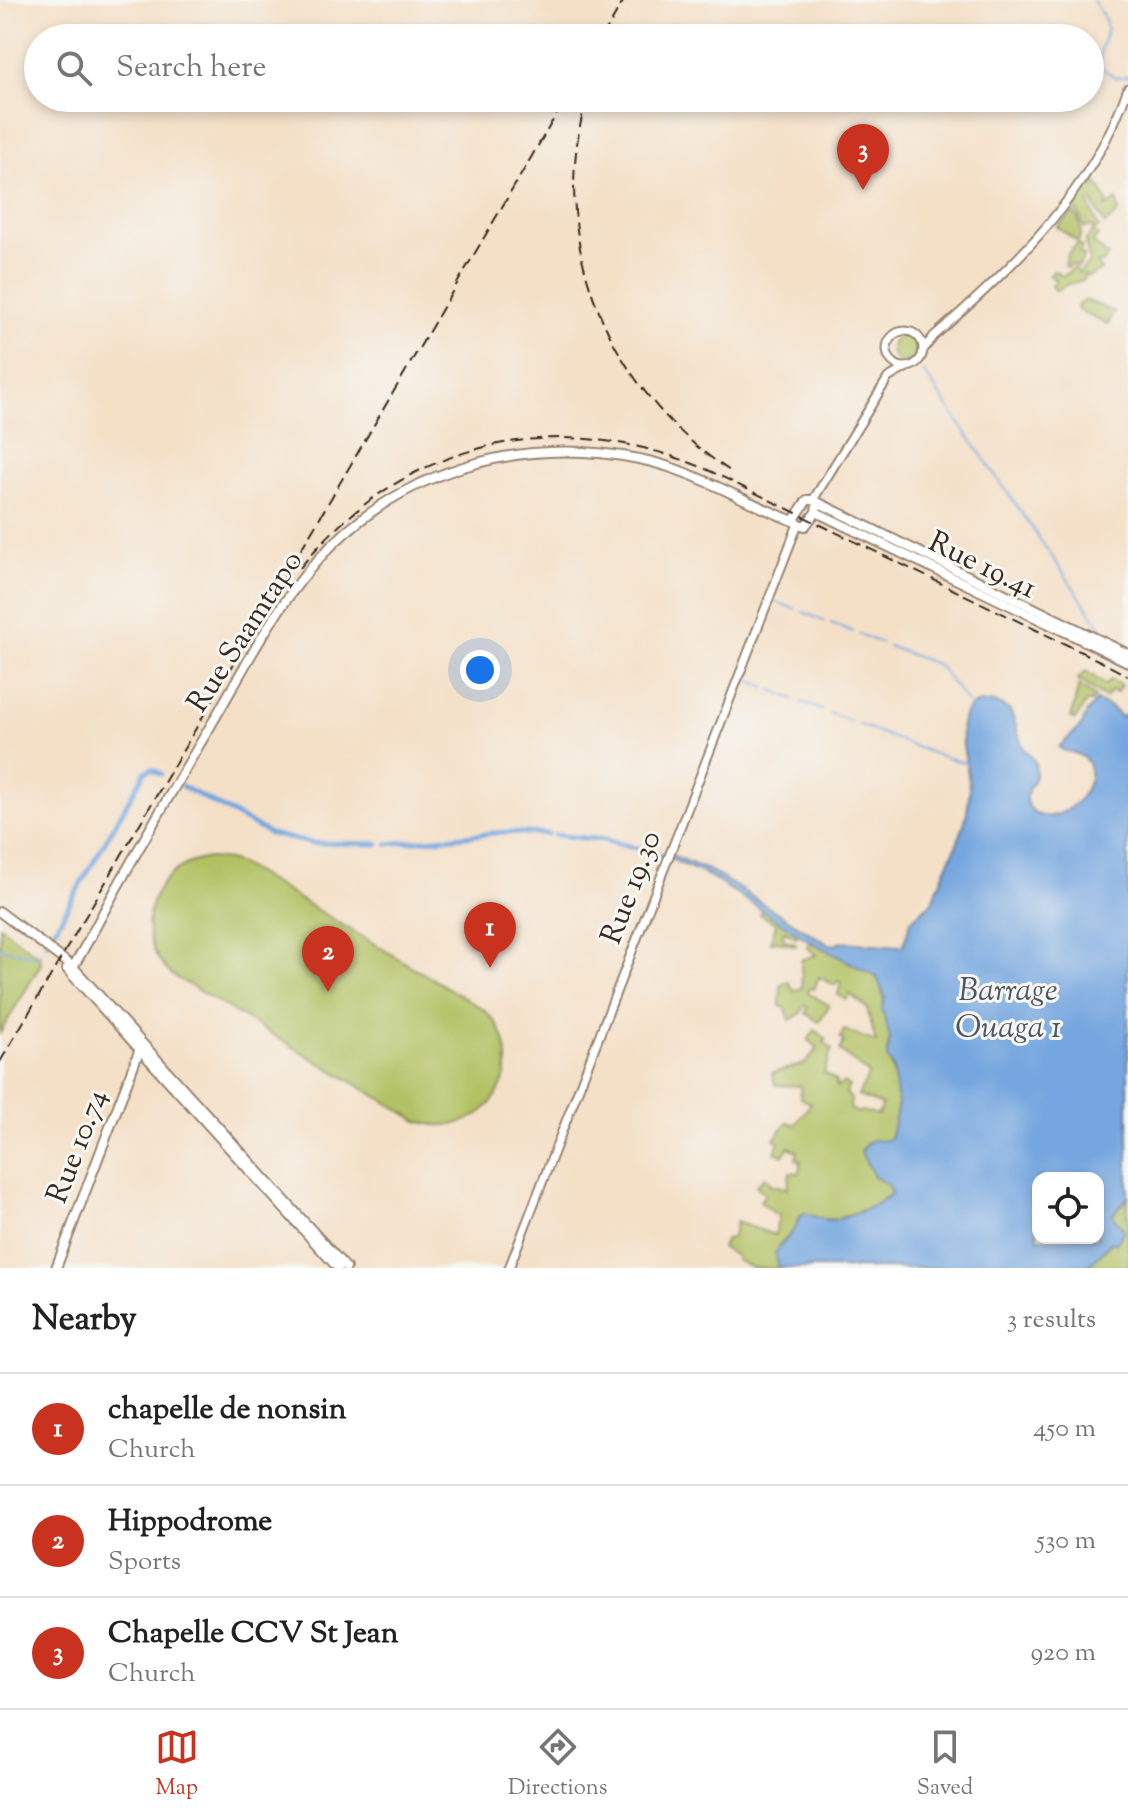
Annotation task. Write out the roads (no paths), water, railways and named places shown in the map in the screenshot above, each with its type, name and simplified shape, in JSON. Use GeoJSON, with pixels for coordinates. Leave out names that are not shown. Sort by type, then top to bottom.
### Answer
{"type":"FeatureCollection","features":[{"type":"Feature","properties":{"kind":"main road","name":"Rue Saamtapo"},"geometry":{"type":"LineString","coordinates":[[72,970],[276,615],[328,550],[360,522],[397,497],[446,473],[500,457],[537,451],[578,451],[641,459],[666,466],[797,523]]}},
{"type":"Feature","properties":{"kind":"main road"},"geometry":{"type":"LineString","coordinates":[[807,500],[815,505],[805,526],[797,523],[795,518],[803,503],[807,500]]}},
{"type":"Feature","properties":{"kind":"main road","name":"Rue 19.41"},"geometry":{"type":"LineString","coordinates":[[815,505],[1128,654]]}},
{"type":"Feature","properties":{"kind":"main road","name":"Rue 19.41"},"geometry":{"type":"LineString","coordinates":[[815,505],[1128,662]]}},
{"type":"Feature","properties":{"kind":"main road"},"geometry":{"type":"LineString","coordinates":[[0,912],[72,970],[346,1268]]}},
{"type":"Feature","properties":{"kind":"main road"},"geometry":{"type":"LineString","coordinates":[[0,918],[72,970]]}},
{"type":"Feature","properties":{"kind":"main road"},"geometry":{"type":"LineString","coordinates":[[142,1045],[338,1268]]}},
{"type":"Feature","properties":{"kind":"main road","name":"Rue 10.74"},"geometry":{"type":"LineString","coordinates":[[56,1268],[142,1045]]}},
{"type":"Feature","properties":{"kind":"street"},"geometry":{"type":"LineString","coordinates":[[888,378],[918,361],[934,336],[1019,258],[1058,214],[1106,139],[1128,88]]}},
{"type":"Feature","properties":{"kind":"street"},"geometry":{"type":"LineString","coordinates":[[815,505],[888,378],[888,343],[902,331],[934,336]]}},
{"type":"Feature","properties":{"kind":"street"},"geometry":{"type":"LineString","coordinates":[[913,333],[921,341],[923,350]]}},
{"type":"Feature","properties":{"kind":"street"},"geometry":{"type":"LineString","coordinates":[[888,355],[895,364],[907,367]]}},
{"type":"Feature","properties":{"kind":"street","name":"Rue 19.30"},"geometry":{"type":"LineString","coordinates":[[509,1268],[797,523]]}},
{"type":"Feature","properties":{"kind":"water","name":"Barrage Ouaga 1"},"geometry":{"type":"Polygon","coordinates":[[[1096,701],[1109,706],[1121,717],[1128,713],[1128,1198],[1112,1215],[1124,1230],[1116,1244],[1111,1242],[1087,1268],[779,1268],[775,1253],[803,1213],[826,1220],[836,1219],[871,1207],[891,1194],[888,1185],[874,1176],[861,1152],[871,1140],[888,1140],[898,1104],[893,1068],[887,1058],[890,1037],[882,1009],[885,997],[877,977],[811,942],[709,876],[670,859],[672,855],[712,872],[828,944],[903,946],[911,920],[931,903],[936,893],[966,817],[969,786],[962,730],[966,712],[972,706],[985,702],[1010,711],[1023,747],[1036,765],[1026,801],[1036,814],[1050,816],[1064,812],[1076,802],[1090,777],[1089,765],[1081,756],[1059,747],[1082,725],[1096,701]]]}},
{"type":"Feature","properties":{"kind":"waterway"},"geometry":{"type":"LineString","coordinates":[[1093,0],[1106,23],[1104,40]]}},
{"type":"Feature","properties":{"kind":"waterway"},"geometry":{"type":"LineString","coordinates":[[1104,69],[1116,78],[1128,76]]}},
{"type":"Feature","properties":{"kind":"waterway"},"geometry":{"type":"LineString","coordinates":[[923,371],[1112,643]]}},
{"type":"Feature","properties":{"kind":"waterway"},"geometry":{"type":"LineString","coordinates":[[774,601],[795,609]]}},
{"type":"Feature","properties":{"kind":"waterway"},"geometry":{"type":"LineString","coordinates":[[803,612],[824,621]]}},
{"type":"Feature","properties":{"kind":"waterway"},"geometry":{"type":"LineString","coordinates":[[831,623],[853,632]]}},
{"type":"Feature","properties":{"kind":"waterway"},"geometry":{"type":"LineString","coordinates":[[859,634],[881,643]]}},
{"type":"Feature","properties":{"kind":"waterway"},"geometry":{"type":"LineString","coordinates":[[1118,645],[1128,647]]}},
{"type":"Feature","properties":{"kind":"waterway"},"geometry":{"type":"LineString","coordinates":[[888,646],[938,665],[971,707]]}},
{"type":"Feature","properties":{"kind":"waterway"},"geometry":{"type":"LineString","coordinates":[[746,679],[766,687]]}},
{"type":"Feature","properties":{"kind":"waterway"},"geometry":{"type":"LineString","coordinates":[[772,690],[794,699]]}},
{"type":"Feature","properties":{"kind":"waterway"},"geometry":{"type":"LineString","coordinates":[[801,702],[822,710]]}},
{"type":"Feature","properties":{"kind":"waterway"},"geometry":{"type":"LineString","coordinates":[[829,713],[851,721]]}},
{"type":"Feature","properties":{"kind":"waterway"},"geometry":{"type":"LineString","coordinates":[[858,724],[934,754],[966,763]]}},
{"type":"Feature","properties":{"kind":"waterway"},"geometry":{"type":"LineString","coordinates":[[47,943],[145,772],[152,769],[161,774]]}},
{"type":"Feature","properties":{"kind":"waterway"},"geometry":{"type":"LineString","coordinates":[[182,786],[270,834],[310,843],[378,844]]}},
{"type":"Feature","properties":{"kind":"waterway"},"geometry":{"type":"LineString","coordinates":[[387,844],[504,832],[548,834]]}},
{"type":"Feature","properties":{"kind":"waterway"},"geometry":{"type":"LineString","coordinates":[[555,835],[604,840],[664,855]]}},
{"type":"Feature","properties":{"kind":"waterway"},"geometry":{"type":"LineString","coordinates":[[0,948],[36,956],[41,953]]}},
{"type":"Feature","properties":{"kind":"railway"},"geometry":{"type":"LineString","coordinates":[[610,24],[624,0]]}},
{"type":"Feature","properties":{"kind":"railway"},"geometry":{"type":"LineString","coordinates":[[0,1062],[558,112]]}},
{"type":"Feature","properties":{"kind":"railway"},"geometry":{"type":"LineString","coordinates":[[584,112],[576,152],[575,205],[582,257],[597,308],[621,355],[651,399],[687,438],[730,471]]}},
{"type":"Feature","properties":{"kind":"railway"},"geometry":{"type":"LineString","coordinates":[[300,568],[341,524],[386,490],[435,464],[486,447],[540,439],[596,440],[652,450],[708,470],[1128,676]]}},
{"type":"Feature","properties":{"kind":"place","name":"Chapelle CCV St Jean"},"geometry":{"type":"Point","coordinates":[863,190]}},
{"type":"Feature","properties":{"kind":"place","name":"chapelle de nonsin"},"geometry":{"type":"Point","coordinates":[490,968]}},
{"type":"Feature","properties":{"kind":"place","name":"Hippodrome"},"geometry":{"type":"Point","coordinates":[328,992]}}]}
